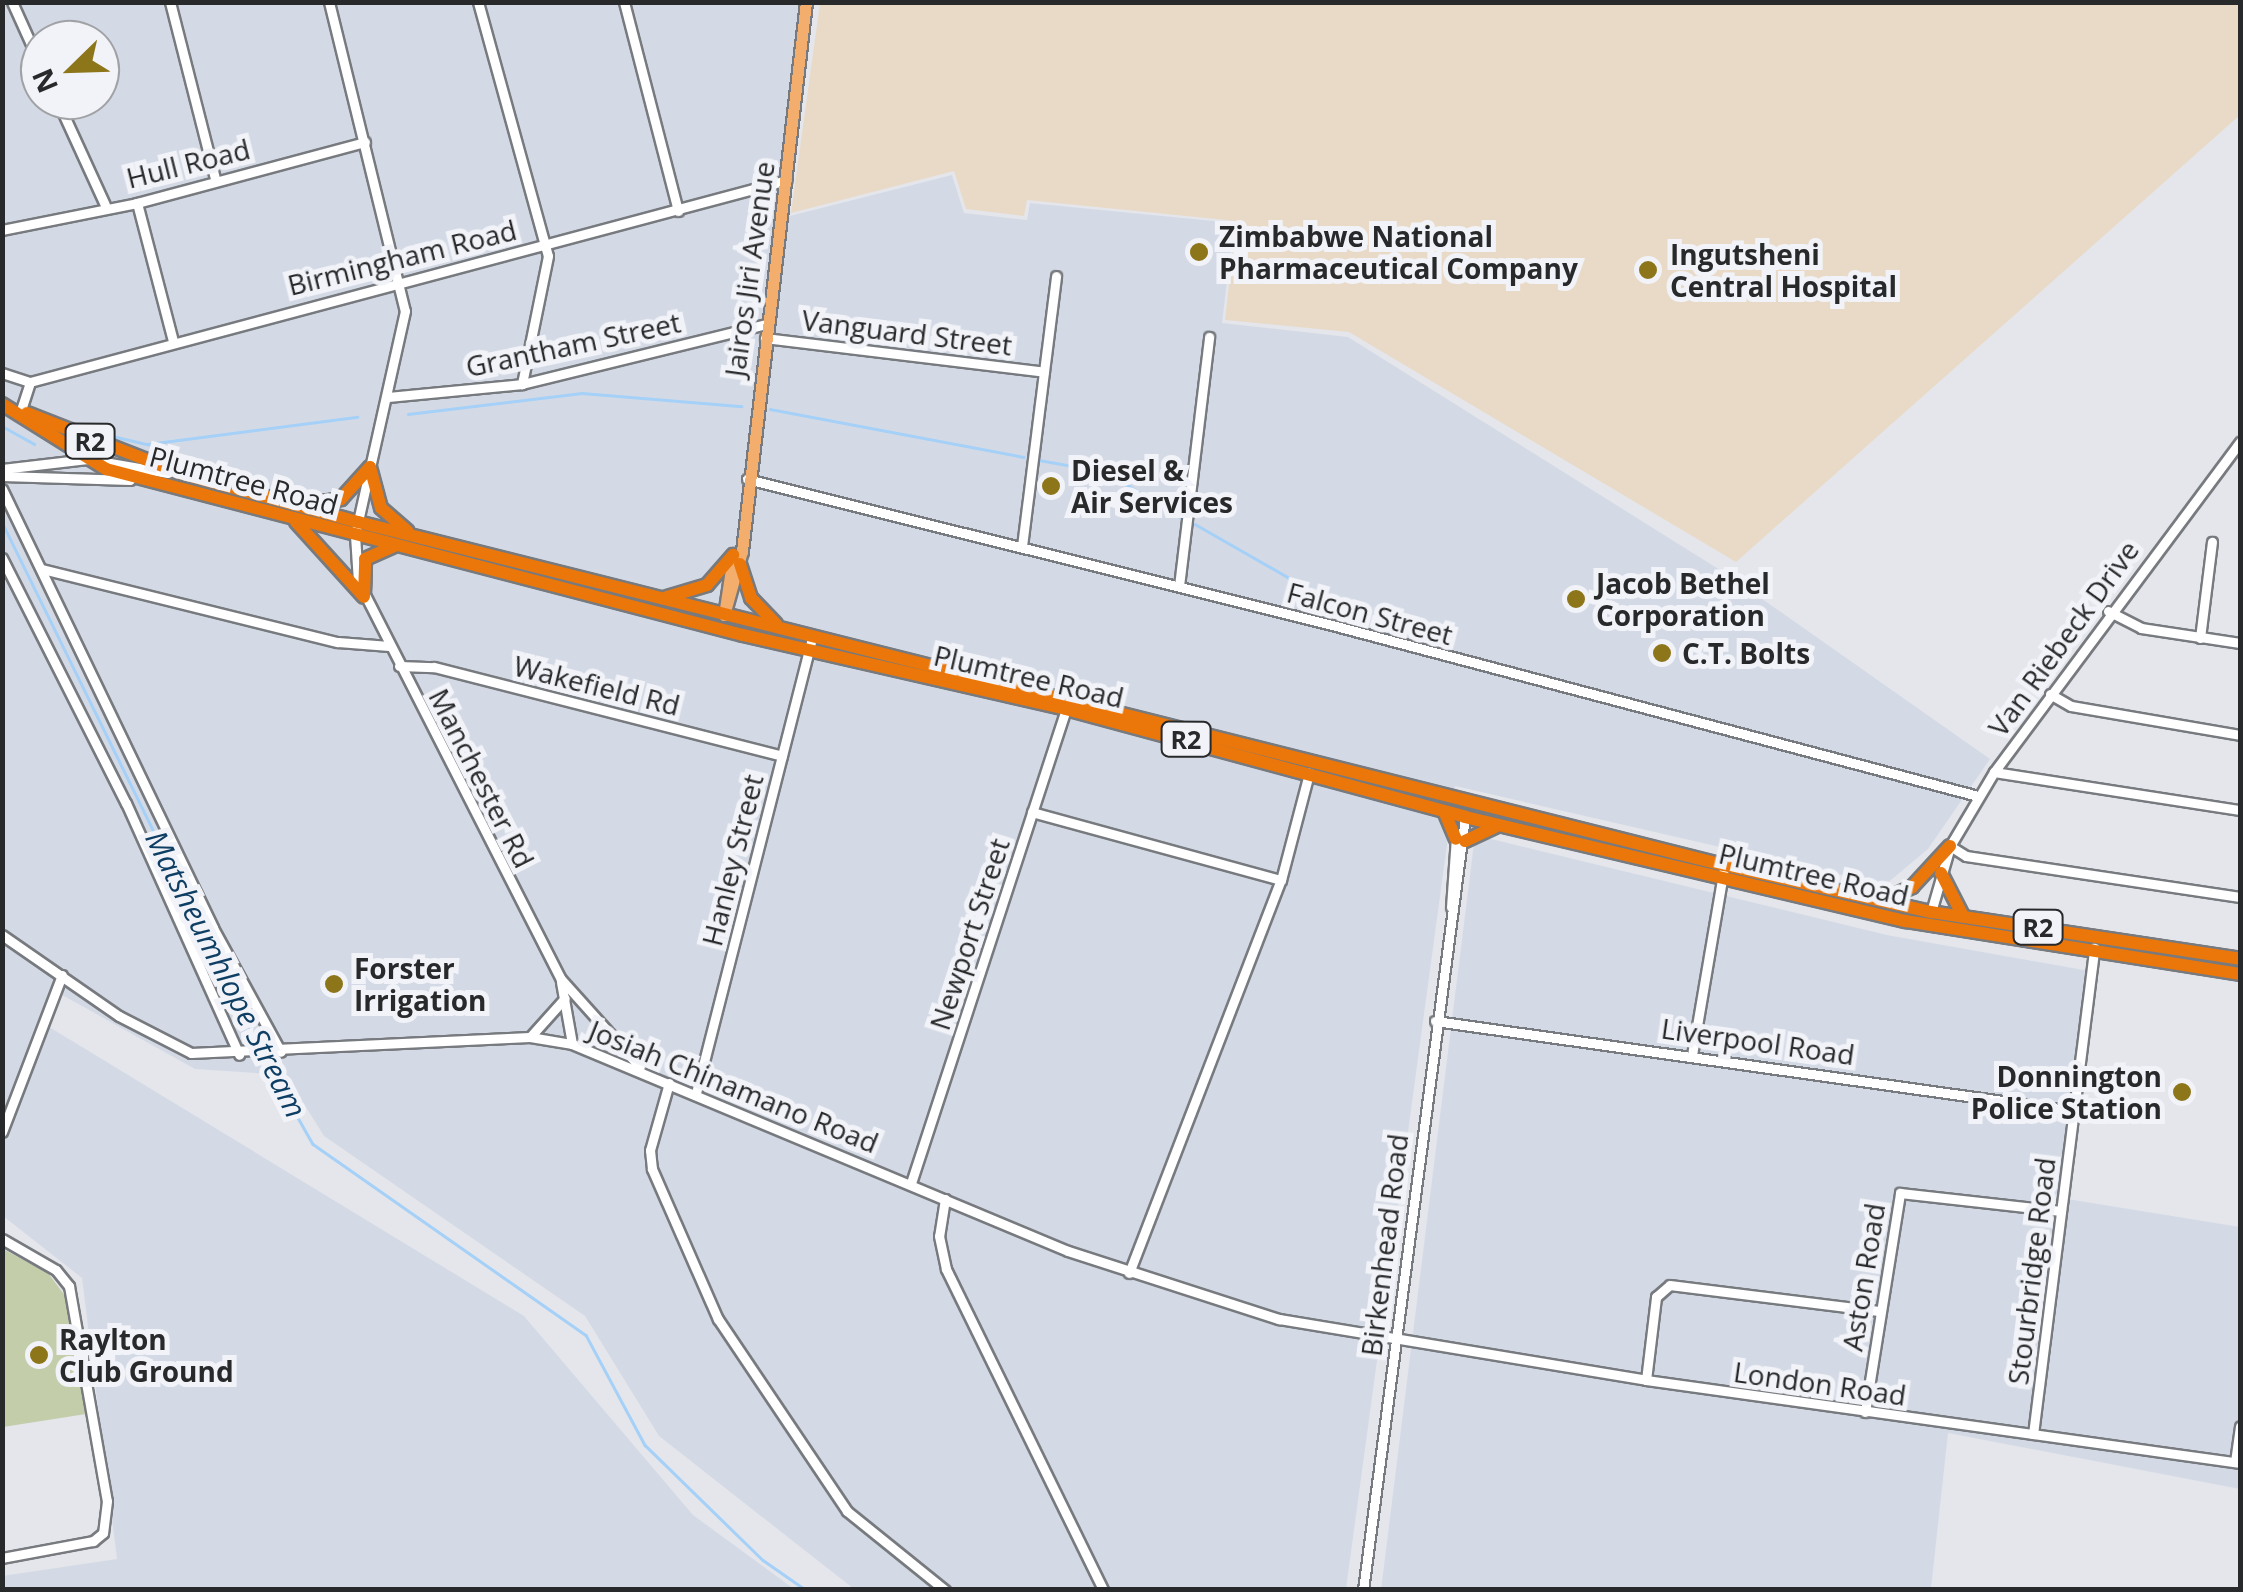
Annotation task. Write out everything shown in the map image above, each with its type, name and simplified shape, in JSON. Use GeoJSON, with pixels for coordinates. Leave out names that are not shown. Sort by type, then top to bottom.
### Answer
{"type":"FeatureCollection","features":[{"type":"Feature","properties":{"kind":"highway","name":"Plumtree Road"},"geometry":{"type":"LineString","coordinates":[[2,402],[180,473],[300,504],[394,546],[743,635],[811,644],[1068,704],[1310,768],[1465,817],[1931,912],[2240,959]]}},
{"type":"Feature","properties":{"kind":"highway","name":"Plumtree Road"},"geometry":{"type":"LineString","coordinates":[[2,402],[87,459],[152,483],[290,517],[412,536],[786,631],[811,644]]}},
{"type":"Feature","properties":{"kind":"highway"},"geometry":{"type":"LineString","coordinates":[[300,504],[342,499],[370,467]]}},
{"type":"Feature","properties":{"kind":"highway"},"geometry":{"type":"LineString","coordinates":[[370,467],[381,508],[412,536]]}},
{"type":"Feature","properties":{"kind":"highway"},"geometry":{"type":"LineString","coordinates":[[290,517],[325,547],[364,598]]}},
{"type":"Feature","properties":{"kind":"highway"},"geometry":{"type":"LineString","coordinates":[[364,598],[365,559],[394,546]]}},
{"type":"Feature","properties":{"kind":"highway"},"geometry":{"type":"LineString","coordinates":[[659,598],[707,585],[736,560],[751,598],[786,631]]}},
{"type":"Feature","properties":{"kind":"highway"},"geometry":{"type":"LineString","coordinates":[[700,623],[724,615],[743,635]]}},
{"type":"Feature","properties":{"kind":"highway","name":"Plumtree Road"},"geometry":{"type":"LineString","coordinates":[[1310,768],[1491,805],[1906,922],[2240,974]]}},
{"type":"Feature","properties":{"kind":"highway"},"geometry":{"type":"LineString","coordinates":[[1444,793],[1465,817],[1491,805]]}},
{"type":"Feature","properties":{"kind":"highway"},"geometry":{"type":"LineString","coordinates":[[1444,811],[1460,840],[1502,826]]}},
{"type":"Feature","properties":{"kind":"highway"},"geometry":{"type":"LineString","coordinates":[[1881,900],[1912,887],[1950,846]]}},
{"type":"Feature","properties":{"kind":"highway"},"geometry":{"type":"LineString","coordinates":[[1941,872],[1964,916]]}},
{"type":"Feature","properties":{"kind":"highway"},"geometry":{"type":"LineString","coordinates":[[1906,922],[1931,912],[1956,931]]}},
{"type":"Feature","properties":{"kind":"main road","name":"Jairos Jiri Avenue"},"geometry":{"type":"LineString","coordinates":[[736,560],[787,180],[806,2]]}},
{"type":"Feature","properties":{"kind":"main road"},"geometry":{"type":"LineString","coordinates":[[724,615],[736,560]]}},
{"type":"Feature","properties":{"kind":"street"},"geometry":{"type":"LineString","coordinates":[[170,2],[215,179]]}},
{"type":"Feature","properties":{"kind":"street"},"geometry":{"type":"LineString","coordinates":[[329,2],[402,280],[402,333],[356,528]]}},
{"type":"Feature","properties":{"kind":"street"},"geometry":{"type":"LineString","coordinates":[[478,2],[545,244],[546,269],[522,384]]}},
{"type":"Feature","properties":{"kind":"street"},"geometry":{"type":"LineString","coordinates":[[624,2],[678,210]]}},
{"type":"Feature","properties":{"kind":"street"},"geometry":{"type":"LineString","coordinates":[[66,120],[104,204]]}},
{"type":"Feature","properties":{"kind":"street","name":"Hull Road"},"geometry":{"type":"LineString","coordinates":[[2,230],[22,228],[104,204],[137,203],[215,179],[365,142]]}},
{"type":"Feature","properties":{"kind":"street","name":"Birmingham Road"},"geometry":{"type":"LineString","coordinates":[[30,382],[787,180]]}},
{"type":"Feature","properties":{"kind":"street"},"geometry":{"type":"LineString","coordinates":[[137,203],[173,341]]}},
{"type":"Feature","properties":{"kind":"street"},"geometry":{"type":"LineString","coordinates":[[1022,546],[1056,276]]}},
{"type":"Feature","properties":{"kind":"street","name":"Vanguard Street"},"geometry":{"type":"LineString","coordinates":[[766,331],[1044,372]]}},
{"type":"Feature","properties":{"kind":"street","name":"Grantham Street"},"geometry":{"type":"LineString","coordinates":[[388,398],[522,384],[766,331]]}},
{"type":"Feature","properties":{"kind":"street"},"geometry":{"type":"LineString","coordinates":[[1178,586],[1209,337]]}},
{"type":"Feature","properties":{"kind":"street"},"geometry":{"type":"LineString","coordinates":[[2,373],[30,382],[21,410]]}},
{"type":"Feature","properties":{"kind":"street","name":"Van Riebeck Drive"},"geometry":{"type":"LineString","coordinates":[[1931,912],[1950,846],[1978,796],[2108,611],[2240,442]]}},
{"type":"Feature","properties":{"kind":"street"},"geometry":{"type":"LineString","coordinates":[[2,472],[87,459],[180,473]]}},
{"type":"Feature","properties":{"kind":"street"},"geometry":{"type":"LineString","coordinates":[[2,472],[152,483]]}},
{"type":"Feature","properties":{"kind":"street","name":"Falcon Street"},"geometry":{"type":"LineString","coordinates":[[747,479],[1178,586],[1978,796]]}},
{"type":"Feature","properties":{"kind":"street"},"geometry":{"type":"LineString","coordinates":[[2,488],[212,928],[279,1053]]}},
{"type":"Feature","properties":{"kind":"street","name":"Manchester Rd"},"geometry":{"type":"LineString","coordinates":[[356,528],[364,598],[561,979]]}},
{"type":"Feature","properties":{"kind":"street"},"geometry":{"type":"LineString","coordinates":[[2200,638],[2212,542]]}},
{"type":"Feature","properties":{"kind":"street"},"geometry":{"type":"LineString","coordinates":[[2,558],[126,803],[239,1056]]}},
{"type":"Feature","properties":{"kind":"street"},"geometry":{"type":"LineString","coordinates":[[42,569],[338,642],[388,646]]}},
{"type":"Feature","properties":{"kind":"street"},"geometry":{"type":"LineString","coordinates":[[2108,611],[2141,628],[2240,643]]}},
{"type":"Feature","properties":{"kind":"street","name":"Hanley Street"},"geometry":{"type":"LineString","coordinates":[[696,1093],[811,644]]}},
{"type":"Feature","properties":{"kind":"street","name":"Wakefield Rd"},"geometry":{"type":"LineString","coordinates":[[399,666],[434,667],[782,756]]}},
{"type":"Feature","properties":{"kind":"street"},"geometry":{"type":"LineString","coordinates":[[2050,694],[2070,706],[2240,736]]}},
{"type":"Feature","properties":{"kind":"street","name":"Newport Street"},"geometry":{"type":"LineString","coordinates":[[911,1184],[1068,704]]}},
{"type":"Feature","properties":{"kind":"street"},"geometry":{"type":"LineString","coordinates":[[1129,1272],[1280,880],[1310,768]]}},
{"type":"Feature","properties":{"kind":"street"},"geometry":{"type":"LineString","coordinates":[[1994,772],[2240,810]]}},
{"type":"Feature","properties":{"kind":"street"},"geometry":{"type":"LineString","coordinates":[[1032,812],[1280,880]]}},
{"type":"Feature","properties":{"kind":"street","name":"Birkenhead Road"},"geometry":{"type":"LineString","coordinates":[[1363,1590],[1434,1021],[1465,817]]}},
{"type":"Feature","properties":{"kind":"street"},"geometry":{"type":"LineString","coordinates":[[1950,846],[1966,856],[2240,896]]}},
{"type":"Feature","properties":{"kind":"street"},"geometry":{"type":"LineString","coordinates":[[1692,1055],[1723,872]]}},
{"type":"Feature","properties":{"kind":"street","name":"Josiah Chinamano Road"},"geometry":{"type":"LineString","coordinates":[[2,935],[174,1048],[239,1056],[530,1037],[572,1044],[1129,1272],[1279,1320],[1395,1342]]}},
{"type":"Feature","properties":{"kind":"street","name":"Stourbridge Road"},"geometry":{"type":"LineString","coordinates":[[2033,1434],[2097,936]]}},
{"type":"Feature","properties":{"kind":"street"},"geometry":{"type":"LineString","coordinates":[[2,1132],[62,975]]}},
{"type":"Feature","properties":{"kind":"street"},"geometry":{"type":"LineString","coordinates":[[561,979],[572,1044]]}},
{"type":"Feature","properties":{"kind":"street"},"geometry":{"type":"LineString","coordinates":[[561,979],[642,1070]]}},
{"type":"Feature","properties":{"kind":"street"},"geometry":{"type":"LineString","coordinates":[[530,1037],[565,998]]}},
{"type":"Feature","properties":{"kind":"street","name":"Liverpool Road"},"geometry":{"type":"LineString","coordinates":[[1434,1021],[2074,1111]]}},
{"type":"Feature","properties":{"kind":"street"},"geometry":{"type":"LineString","coordinates":[[669,1083],[650,1150],[652,1169],[718,1320],[847,1511],[945,1590]]}},
{"type":"Feature","properties":{"kind":"street","name":"Aston Road"},"geometry":{"type":"LineString","coordinates":[[1865,1412],[1896,1201],[1904,1190],[2062,1211]]}},
{"type":"Feature","properties":{"kind":"street"},"geometry":{"type":"LineString","coordinates":[[946,1199],[938,1236],[946,1269],[1103,1590]]}},
{"type":"Feature","properties":{"kind":"street"},"geometry":{"type":"LineString","coordinates":[[2,1558],[83,1545],[98,1538],[105,1525],[96,1414],[74,1300],[56,1270],[3,1239]]}},
{"type":"Feature","properties":{"kind":"street"},"geometry":{"type":"LineString","coordinates":[[1646,1380],[1656,1297],[1670,1285],[1880,1311]]}},
{"type":"Feature","properties":{"kind":"street","name":"London Road"},"geometry":{"type":"LineString","coordinates":[[1395,1342],[1865,1412],[2238,1462]]}},
{"type":"Feature","properties":{"kind":"street"},"geometry":{"type":"LineString","coordinates":[[2238,1462],[2240,1426]]}},
{"type":"Feature","properties":{"kind":"shaded area"},"geometry":{"type":"Polygon","coordinates":[[[3,3],[801,3],[774,220],[952,175],[964,213],[1027,220],[1030,203],[1234,223],[1222,323],[1348,337],[1728,575],[1990,759],[1928,849],[1885,885],[1455,786],[1346,1589],[854,1589],[659,1436],[585,1316],[324,1136],[286,1075],[195,1069],[55,991],[41,1022],[524,1316],[693,1515],[794,1589],[3,1590],[2,1576],[117,1559],[82,1278],[3,1216],[3,3]]]}},
{"type":"Feature","properties":{"kind":"shaded area","name":"Ingutsheni Central Hospital"},"geometry":{"type":"Polygon","coordinates":[[[820,3],[2240,3],[2240,115],[1736,562],[1349,332],[1225,320],[1236,221],[1027,200],[1024,216],[966,209],[954,171],[791,213],[820,3]]]}},
{"type":"Feature","properties":{"kind":"shaded area"},"geometry":{"type":"Polygon","coordinates":[[[1475,835],[1887,935],[2089,971],[2061,1198],[2240,1227],[2240,1489],[1948,1433],[1931,1589],[1381,1590],[1475,835]]]}},
{"type":"Feature","properties":{"kind":"green space","name":"Raylton Club Ground"},"geometry":{"type":"Polygon","coordinates":[[[3,1249],[48,1273],[66,1297],[86,1414],[3,1427],[3,1249]]]}},
{"type":"Feature","properties":{"kind":"waterway"},"geometry":{"type":"LineString","coordinates":[[408,414],[582,393],[741,406]]}},
{"type":"Feature","properties":{"kind":"waterway"},"geometry":{"type":"LineString","coordinates":[[770,409],[1024,457]]}},
{"type":"Feature","properties":{"kind":"waterway"},"geometry":{"type":"LineString","coordinates":[[112,436],[148,444],[357,417]]}},
{"type":"Feature","properties":{"kind":"waterway"},"geometry":{"type":"LineString","coordinates":[[2,426],[34,444]]}},
{"type":"Feature","properties":{"kind":"waterway"},"geometry":{"type":"LineString","coordinates":[[1039,460],[1106,472],[1180,517]]}},
{"type":"Feature","properties":{"kind":"waterway","name":"Matsheumhlope Stream"},"geometry":{"type":"LineString","coordinates":[[2,522],[259,1046]]}},
{"type":"Feature","properties":{"kind":"waterway"},"geometry":{"type":"LineString","coordinates":[[1195,524],[1319,595]]}},
{"type":"Feature","properties":{"kind":"waterway","name":"Matsheumhlope Stream"},"geometry":{"type":"LineString","coordinates":[[262,1054],[313,1144],[586,1335],[645,1445],[763,1560],[806,1590]]}},
{"type":"Feature","properties":{"kind":"place","name":"Zimbabwe National Pharmaceutical Company"},"geometry":{"type":"Point","coordinates":[1199,252]}},
{"type":"Feature","properties":{"kind":"place","name":"Ingutsheni Central Hospital"},"geometry":{"type":"Point","coordinates":[1648,270]}},
{"type":"Feature","properties":{"kind":"place","name":"Diesel & Air Services"},"geometry":{"type":"Point","coordinates":[1051,486]}},
{"type":"Feature","properties":{"kind":"place","name":"Jacob Bethel Corporation"},"geometry":{"type":"Point","coordinates":[1576,599]}},
{"type":"Feature","properties":{"kind":"place","name":"C.T. Bolts"},"geometry":{"type":"Point","coordinates":[1662,653]}},
{"type":"Feature","properties":{"kind":"place","name":"Forster Irrigation"},"geometry":{"type":"Point","coordinates":[334,984]}},
{"type":"Feature","properties":{"kind":"place","name":"Donnington Police Station"},"geometry":{"type":"Point","coordinates":[2182,1092]}},
{"type":"Feature","properties":{"kind":"place","name":"Raylton Club Ground"},"geometry":{"type":"Point","coordinates":[39,1355]}}]}
